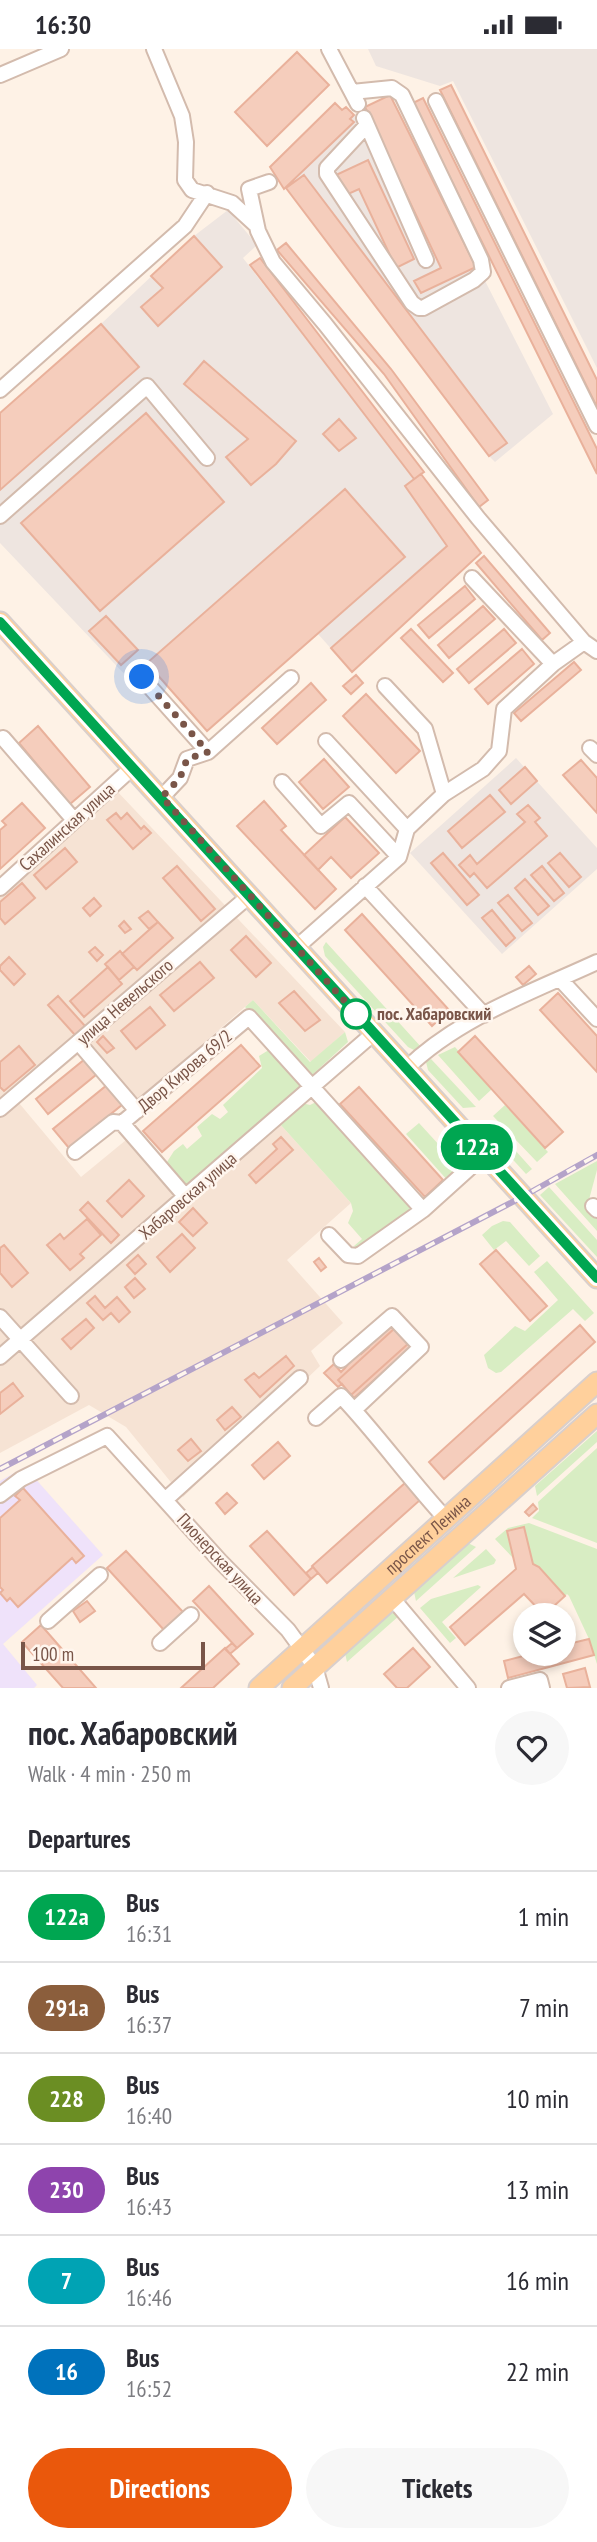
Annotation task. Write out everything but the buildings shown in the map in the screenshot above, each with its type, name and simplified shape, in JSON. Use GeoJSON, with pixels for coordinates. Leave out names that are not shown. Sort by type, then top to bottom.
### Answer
{"type":"FeatureCollection","features":[{"type":"Feature","properties":{"kind":"main road"},"geometry":{"type":"LineString","coordinates":[[0,622],[597,1278]]}},
{"type":"Feature","properties":{"kind":"main road","name":"проспект Ленина"},"geometry":{"type":"LineString","coordinates":[[259,1688],[597,1382]]}},
{"type":"Feature","properties":{"kind":"main road","name":"проспект Ленина"},"geometry":{"type":"LineString","coordinates":[[292,1688],[597,1413]]}},
{"type":"Feature","properties":{"kind":"street"},"geometry":{"type":"LineString","coordinates":[[0,75],[61,49]]}},
{"type":"Feature","properties":{"kind":"street"},"geometry":{"type":"LineString","coordinates":[[154,49],[182,115],[186,142],[185,180],[192,190],[232,203],[256,225]]}},
{"type":"Feature","properties":{"kind":"street"},"geometry":{"type":"LineString","coordinates":[[329,49],[360,109],[426,260]]}},
{"type":"Feature","properties":{"kind":"street"},"geometry":{"type":"LineString","coordinates":[[392,88],[402,95],[481,260],[483,272],[474,280],[423,308],[412,303],[327,174],[327,168],[360,109],[392,88]]}},
{"type":"Feature","properties":{"kind":"street"},"geometry":{"type":"LineString","coordinates":[[436,101],[597,426]]}},
{"type":"Feature","properties":{"kind":"street"},"geometry":{"type":"LineString","coordinates":[[269,182],[249,189],[256,225],[273,262],[478,518],[584,642],[597,651]]}},
{"type":"Feature","properties":{"kind":"street"},"geometry":{"type":"LineString","coordinates":[[0,390],[185,226],[207,193]]}},
{"type":"Feature","properties":{"kind":"street"},"geometry":{"type":"LineString","coordinates":[[0,516],[147,386],[207,458]]}},
{"type":"Feature","properties":{"kind":"street"},"geometry":{"type":"LineString","coordinates":[[472,578],[553,664]]}},
{"type":"Feature","properties":{"kind":"street"},"geometry":{"type":"LineString","coordinates":[[297,947],[399,857],[407,829],[444,794],[483,769],[499,751],[505,709],[553,664],[584,642]]}},
{"type":"Feature","properties":{"kind":"street"},"geometry":{"type":"LineString","coordinates":[[142,677],[208,752]]}},
{"type":"Feature","properties":{"kind":"street"},"geometry":{"type":"LineString","coordinates":[[162,797],[180,778],[187,759],[208,752],[291,678]]}},
{"type":"Feature","properties":{"kind":"street"},"geometry":{"type":"LineString","coordinates":[[385,686],[425,729],[444,794]]}},
{"type":"Feature","properties":{"kind":"street"},"geometry":{"type":"LineString","coordinates":[[3,738],[74,820]]}},
{"type":"Feature","properties":{"kind":"street"},"geometry":{"type":"LineString","coordinates":[[326,741],[407,829]]}},
{"type":"Feature","properties":{"kind":"street","name":"Сахалинская улица"},"geometry":{"type":"LineString","coordinates":[[0,888],[134,767]]}},
{"type":"Feature","properties":{"kind":"street"},"geometry":{"type":"LineString","coordinates":[[282,782],[321,826],[349,803],[399,857]]}},
{"type":"Feature","properties":{"kind":"street"},"geometry":{"type":"LineString","coordinates":[[365,886],[484,1015]]}},
{"type":"Feature","properties":{"kind":"street","name":"улица Невельского"},"geometry":{"type":"LineString","coordinates":[[0,1109],[249,896]]}},
{"type":"Feature","properties":{"kind":"street"},"geometry":{"type":"LineString","coordinates":[[406,1069],[427,1049],[484,1015],[597,962]]}},
{"type":"Feature","properties":{"kind":"street"},"geometry":{"type":"LineString","coordinates":[[560,979],[597,1019]]}},
{"type":"Feature","properties":{"kind":"street","name":"Двор Кирова 69/2"},"geometry":{"type":"LineString","coordinates":[[186,1197],[122,1123],[249,1017],[312,1089]]}},
{"type":"Feature","properties":{"kind":"street","name":"Хабаровская улица"},"geometry":{"type":"LineString","coordinates":[[0,1357],[374,1033]]}},
{"type":"Feature","properties":{"kind":"street"},"geometry":{"type":"LineString","coordinates":[[78,1042],[137,1111]]}},
{"type":"Feature","properties":{"kind":"street"},"geometry":{"type":"LineString","coordinates":[[312,1089],[423,1210]]}},
{"type":"Feature","properties":{"kind":"street"},"geometry":{"type":"LineString","coordinates":[[75,1152],[113,1122],[122,1123]]}},
{"type":"Feature","properties":{"kind":"street"},"geometry":{"type":"LineString","coordinates":[[329,1235],[348,1255],[358,1257],[423,1210],[485,1155]]}},
{"type":"Feature","properties":{"kind":"street"},"geometry":{"type":"LineString","coordinates":[[341,1360],[392,1316],[421,1347],[354,1410]]}},
{"type":"Feature","properties":{"kind":"street"},"geometry":{"type":"LineString","coordinates":[[0,1317],[71,1396]]}},
{"type":"Feature","properties":{"kind":"street"},"geometry":{"type":"LineString","coordinates":[[165,1500],[300,1378]]}},
{"type":"Feature","properties":{"kind":"street"},"geometry":{"type":"LineString","coordinates":[[316,1418],[341,1396],[446,1519]]}},
{"type":"Feature","properties":{"kind":"street","name":"Пионерская улица"},"geometry":{"type":"LineString","coordinates":[[0,1495],[21,1479],[107,1436],[303,1648],[316,1667],[321,1688]]}},
{"type":"Feature","properties":{"kind":"street"},"geometry":{"type":"LineString","coordinates":[[48,1621],[100,1575]]}},
{"type":"Feature","properties":{"kind":"street"},"geometry":{"type":"LineString","coordinates":[[392,1598],[468,1688]]}},
{"type":"Feature","properties":{"kind":"street"},"geometry":{"type":"LineString","coordinates":[[160,1643],[191,1615]]}},
{"type":"Feature","properties":{"kind":"street"},"geometry":{"type":"LineString","coordinates":[[509,1688],[540,1680],[542,1688]]}},
{"type":"Feature","properties":{"kind":"shaded area"},"geometry":{"type":"Polygon","coordinates":[[[368,49],[597,49],[597,368],[453,81],[440,86],[376,66],[368,49]]]}},
{"type":"Feature","properties":{"kind":"shaded area"},"geometry":{"type":"Polygon","coordinates":[[[390,95],[553,414],[495,462],[270,167],[335,103],[342,110],[346,107],[355,115],[390,95]]]}},
{"type":"Feature","properties":{"kind":"shaded area"},"geometry":{"type":"Polygon","coordinates":[[[228,210],[257,245],[243,258],[414,479],[421,474],[481,553],[352,672],[318,634],[207,730],[147,663],[130,680],[0,543],[0,413],[101,324],[194,236],[228,210]]]}},
{"type":"Feature","properties":{"kind":"shaded area"},"geometry":{"type":"Polygon","coordinates":[[[516,758],[597,848],[597,869],[502,954],[410,853],[516,758]]]}},
{"type":"Feature","properties":{"kind":"shaded area"},"geometry":{"type":"Polygon","coordinates":[[[115,789],[345,1032],[311,1062],[253,1000],[137,1101],[89,1046],[19,1103],[81,1177],[126,1140],[186,1207],[280,1124],[351,1203],[287,1260],[343,1323],[311,1351],[320,1366],[183,1497],[126,1427],[89,1405],[0,1453],[0,893],[115,789]]]}},
{"type":"Feature","properties":{"kind":"shaded area"},"geometry":{"type":"Polygon","coordinates":[[[25,1467],[103,1555],[3,1644],[37,1685],[34,1688],[0,1688],[0,1481],[25,1467]]]}},
{"type":"Feature","properties":{"kind":"green space"},"geometry":{"type":"Polygon","coordinates":[[[326,942],[422,1048],[414,1050],[408,1047],[325,956],[323,947],[326,942]]]}},
{"type":"Feature","properties":{"kind":"green space"},"geometry":{"type":"Polygon","coordinates":[[[253,1000],[310,1062],[345,1032],[348,1042],[311,1076],[245,1007],[253,1000]]]}},
{"type":"Feature","properties":{"kind":"green space"},"geometry":{"type":"Polygon","coordinates":[[[455,1047],[492,1089],[479,1101],[438,1055],[455,1047]]]}},
{"type":"Feature","properties":{"kind":"green space"},"geometry":{"type":"Polygon","coordinates":[[[272,1048],[307,1088],[194,1186],[185,1186],[167,1162],[183,1144],[187,1149],[202,1136],[197,1127],[212,1114],[220,1119],[228,1112],[223,1105],[262,1068],[259,1056],[272,1048]]]}},
{"type":"Feature","properties":{"kind":"green space"},"geometry":{"type":"Polygon","coordinates":[[[431,1059],[476,1107],[463,1108],[428,1070],[426,1062],[431,1059]]]}},
{"type":"Feature","properties":{"kind":"green space"},"geometry":{"type":"Polygon","coordinates":[[[318,1101],[417,1210],[358,1250],[354,1246],[362,1239],[348,1223],[353,1211],[351,1203],[280,1124],[302,1103],[310,1105],[318,1101]]]}},
{"type":"Feature","properties":{"kind":"green space"},"geometry":{"type":"Polygon","coordinates":[[[505,1105],[548,1152],[537,1162],[493,1116],[505,1105]]]}},
{"type":"Feature","properties":{"kind":"green space"},"geometry":{"type":"Polygon","coordinates":[[[488,1120],[532,1169],[526,1174],[487,1131],[488,1120]]]}},
{"type":"Feature","properties":{"kind":"green space"},"geometry":{"type":"Polygon","coordinates":[[[419,1123],[462,1170],[449,1182],[406,1134],[419,1123]]]}},
{"type":"Feature","properties":{"kind":"green space"},"geometry":{"type":"Polygon","coordinates":[[[597,1161],[587,1207],[597,1218],[597,1231],[555,1184],[597,1161]]]}},
{"type":"Feature","properties":{"kind":"green space"},"geometry":{"type":"Polygon","coordinates":[[[549,1187],[597,1240],[597,1257],[540,1195],[549,1187]]]}},
{"type":"Feature","properties":{"kind":"green space"},"geometry":{"type":"Polygon","coordinates":[[[503,1221],[510,1222],[540,1256],[529,1266],[506,1241],[494,1250],[482,1235],[503,1221]]]}},
{"type":"Feature","properties":{"kind":"green space"},"geometry":{"type":"Polygon","coordinates":[[[547,1261],[594,1313],[585,1321],[573,1309],[501,1372],[496,1373],[488,1368],[484,1355],[515,1326],[525,1331],[558,1300],[534,1272],[547,1261]]]}},
{"type":"Feature","properties":{"kind":"green space"},"geometry":{"type":"Polygon","coordinates":[[[597,1431],[597,1442],[537,1496],[535,1486],[597,1431]]]}},
{"type":"Feature","properties":{"kind":"green space"},"geometry":{"type":"Polygon","coordinates":[[[597,1448],[597,1543],[532,1518],[539,1511],[538,1502],[597,1448]]]}},
{"type":"Feature","properties":{"kind":"green space"},"geometry":{"type":"Polygon","coordinates":[[[529,1523],[597,1549],[597,1664],[576,1611],[576,1603],[572,1603],[567,1594],[565,1596],[539,1567],[533,1564],[524,1527],[507,1531],[514,1559],[495,1539],[508,1528],[529,1523]]]}},
{"type":"Feature","properties":{"kind":"green space"},"geometry":{"type":"Polygon","coordinates":[[[468,1543],[476,1547],[416,1601],[414,1592],[468,1543]]]}},
{"type":"Feature","properties":{"kind":"green space"},"geometry":{"type":"Polygon","coordinates":[[[486,1549],[496,1560],[494,1564],[453,1578],[486,1549]]]}},
{"type":"Feature","properties":{"kind":"green space"},"geometry":{"type":"Polygon","coordinates":[[[478,1585],[481,1587],[442,1622],[456,1638],[450,1643],[420,1608],[431,1599],[478,1585]]]}},
{"type":"Feature","properties":{"kind":"green space"},"geometry":{"type":"Polygon","coordinates":[[[394,1608],[400,1615],[347,1662],[345,1653],[394,1608]]]}},
{"type":"Feature","properties":{"kind":"railway"},"geometry":{"type":"LineString","coordinates":[[0,1469],[522,1197],[597,1155]]}},
{"type":"Feature","properties":{"kind":"bus line","name":"122а"},"geometry":{"type":"LineString","coordinates":[[0,622],[597,1278]]}},
{"type":"Feature","properties":{"kind":"place","name":"пос. Хабаровский"},"geometry":{"type":"Point","coordinates":[356,1014]}},
{"type":"Feature","properties":{"kind":"route"},"geometry":{"type":"LineString","coordinates":[[142,677],[208,752],[187,759],[180,778],[162,797],[358,1016],[356,1014]]}}]}
